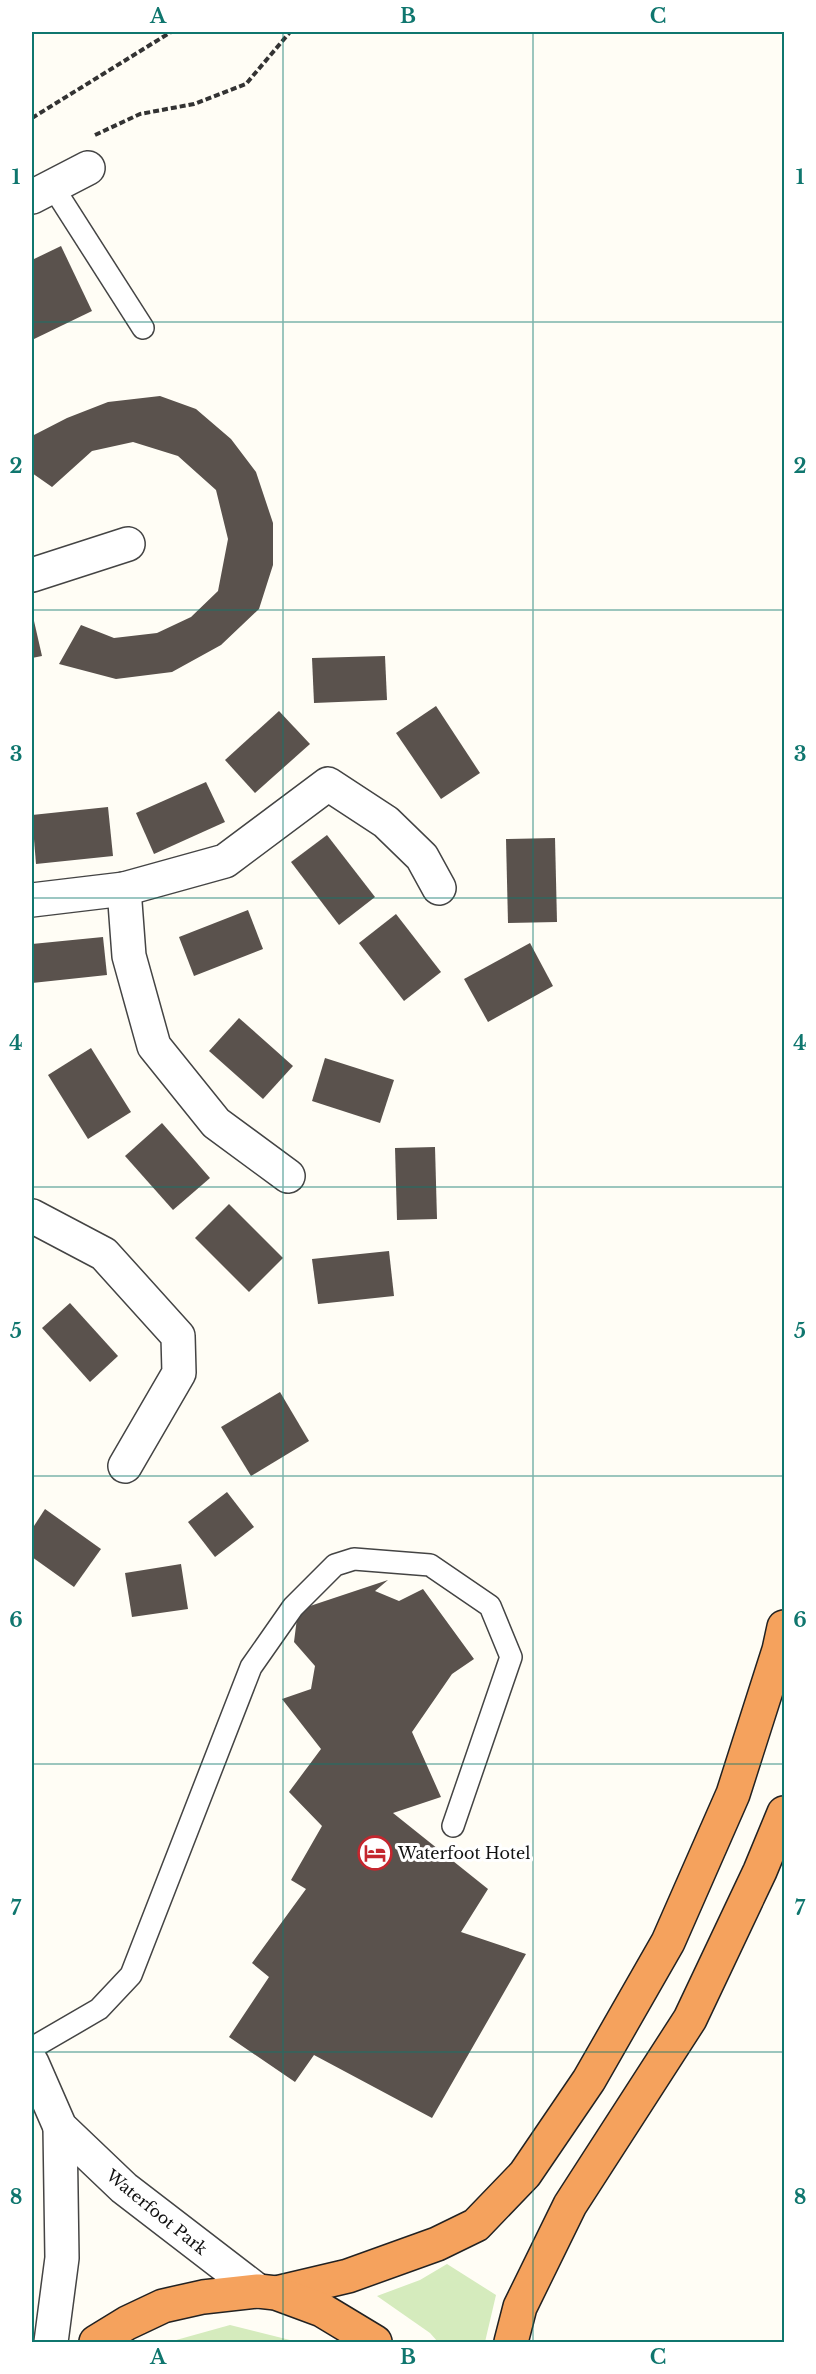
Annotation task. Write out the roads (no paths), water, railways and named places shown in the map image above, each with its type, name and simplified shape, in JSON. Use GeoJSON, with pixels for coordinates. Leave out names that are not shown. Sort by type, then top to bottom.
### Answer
{"type":"FeatureCollection","features":[{"type":"Feature","properties":{"kind":"highway"},"geometry":{"type":"LineString","coordinates":[[96,2343],[127,2323],[163,2306],[202,2296],[267,2292],[348,2277],[437,2244],[476,2225],[525,2174],[589,2080],[668,1942],[734,1794],[779,1650],[784,1627]]}},
{"type":"Feature","properties":{"kind":"highway"},"geometry":{"type":"LineString","coordinates":[[511,2343],[520,2307],[570,2205],[690,2019],[760,1871],[784,1813]]}},
{"type":"Feature","properties":{"kind":"highway"},"geometry":{"type":"LineString","coordinates":[[267,2292],[322,2310],[375,2343]]}},
{"type":"Feature","properties":{"kind":"street"},"geometry":{"type":"LineString","coordinates":[[42,192],[88,168]]}},
{"type":"Feature","properties":{"kind":"street"},"geometry":{"type":"LineString","coordinates":[[32,575],[128,544]]}},
{"type":"Feature","properties":{"kind":"street"},"geometry":{"type":"LineString","coordinates":[[32,900],[124,889],[225,861],[328,784],[386,822],[422,857],[439,888]]}},
{"type":"Feature","properties":{"kind":"street"},"geometry":{"type":"LineString","coordinates":[[124,889],[129,956],[154,1046],[216,1123],[288,1176]]}},
{"type":"Feature","properties":{"kind":"street"},"geometry":{"type":"LineString","coordinates":[[32,1216],[104,1254],[178,1335],[179,1373],[125,1466]]}},
{"type":"Feature","properties":{"kind":"street","name":"Waterfoot Park"},"geometry":{"type":"LineString","coordinates":[[32,2063],[60,2127],[124,2188],[267,2292]]}},
{"type":"Feature","properties":{"kind":"street","name":"Waterfoot Park"},"geometry":{"type":"LineString","coordinates":[[51,2343],[62,2258],[60,2127]]}},
{"type":"Feature","properties":{"kind":"lane"},"geometry":{"type":"LineString","coordinates":[[42,192],[143,328]]}},
{"type":"Feature","properties":{"kind":"lane"},"geometry":{"type":"LineString","coordinates":[[32,2048],[99,2009],[131,1975],[251,1667],[293,1607],[336,1565],[354,1559],[430,1565],[490,1606],[511,1657],[453,1826]]}},
{"type":"Feature","properties":{"kind":"place","name":"Waterfoot Hotel"},"geometry":{"type":"Point","coordinates":[375,1853]}}]}
